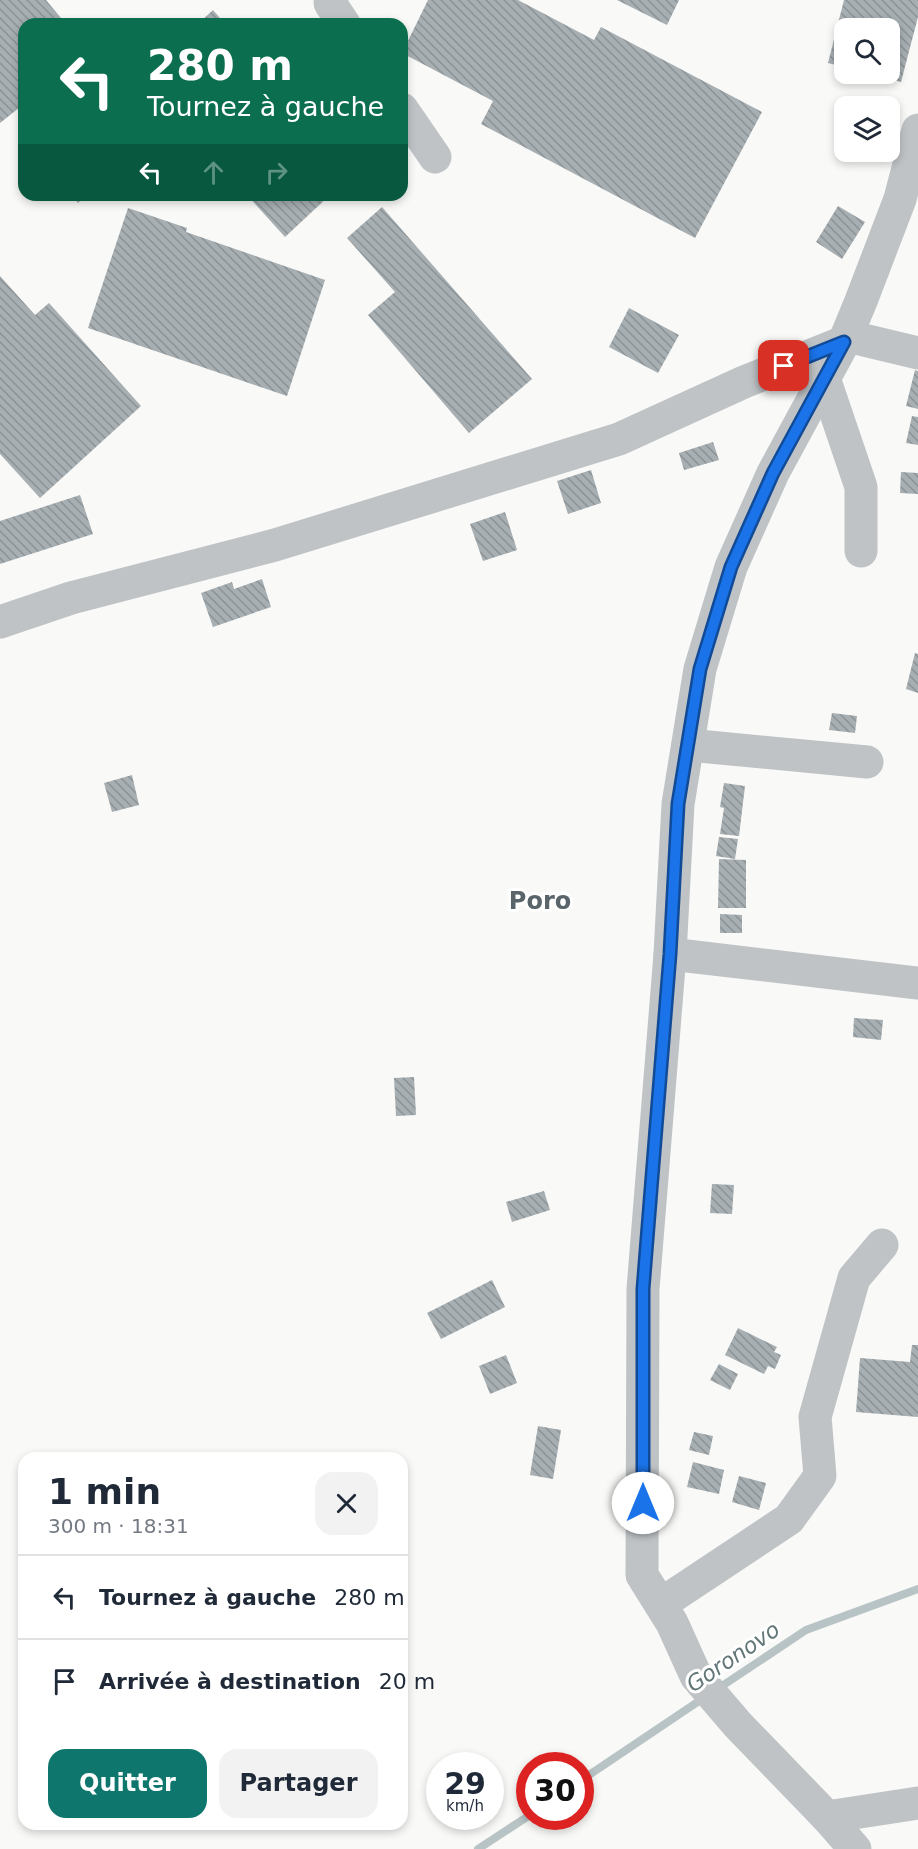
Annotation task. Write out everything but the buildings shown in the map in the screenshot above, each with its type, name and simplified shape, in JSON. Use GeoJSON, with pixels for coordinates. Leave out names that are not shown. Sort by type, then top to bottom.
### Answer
{"type":"FeatureCollection","features":[{"type":"Feature","properties":{"kind":"street"},"geometry":{"type":"LineString","coordinates":[[332,0],[330,3],[340,18]]}},
{"type":"Feature","properties":{"kind":"street"},"geometry":{"type":"LineString","coordinates":[[408,118],[435,157]]}},
{"type":"Feature","properties":{"kind":"street"},"geometry":{"type":"LineString","coordinates":[[855,1849],[738,1725],[696,1676],[672,1623],[642,1575],[643,1289],[670,954],[678,804],[700,669],[731,567],[773,473],[845,339],[900,199],[918,130]]}},
{"type":"Feature","properties":{"kind":"street"},"geometry":{"type":"LineString","coordinates":[[0,622],[71,598],[275,545],[618,439],[845,339],[918,353]]}},
{"type":"Feature","properties":{"kind":"street"},"geometry":{"type":"LineString","coordinates":[[824,378],[861,487],[861,551]]}},
{"type":"Feature","properties":{"kind":"street"},"geometry":{"type":"LineString","coordinates":[[687,745],[867,762]]}},
{"type":"Feature","properties":{"kind":"street"},"geometry":{"type":"LineString","coordinates":[[670,954],[918,983]]}},
{"type":"Feature","properties":{"kind":"street"},"geometry":{"type":"LineString","coordinates":[[661,1604],[789,1519],[820,1476],[815,1417],[854,1278],[882,1245]]}},
{"type":"Feature","properties":{"kind":"street"},"geometry":{"type":"LineString","coordinates":[[827,1817],[918,1803]]}},
{"type":"Feature","properties":{"kind":"waterway","name":"Goronovo"},"geometry":{"type":"LineString","coordinates":[[716,1690],[806,1630],[918,1589]]}},
{"type":"Feature","properties":{"kind":"waterway","name":"Goronovo"},"geometry":{"type":"LineString","coordinates":[[594,1772],[705,1697]]}},
{"type":"Feature","properties":{"kind":"waterway","name":"Goronovo"},"geometry":{"type":"LineString","coordinates":[[478,1849],[516,1824]]}},
{"type":"Feature","properties":{"kind":"district","name":"Poro"},"geometry":{"type":"Point","coordinates":[540,901]}},
{"type":"Feature","properties":{"kind":"route"},"geometry":{"type":"LineString","coordinates":[[643,1503],[643,1289],[670,954],[678,804],[700,669],[731,567],[773,473],[844,342],[784,366]]}}]}
